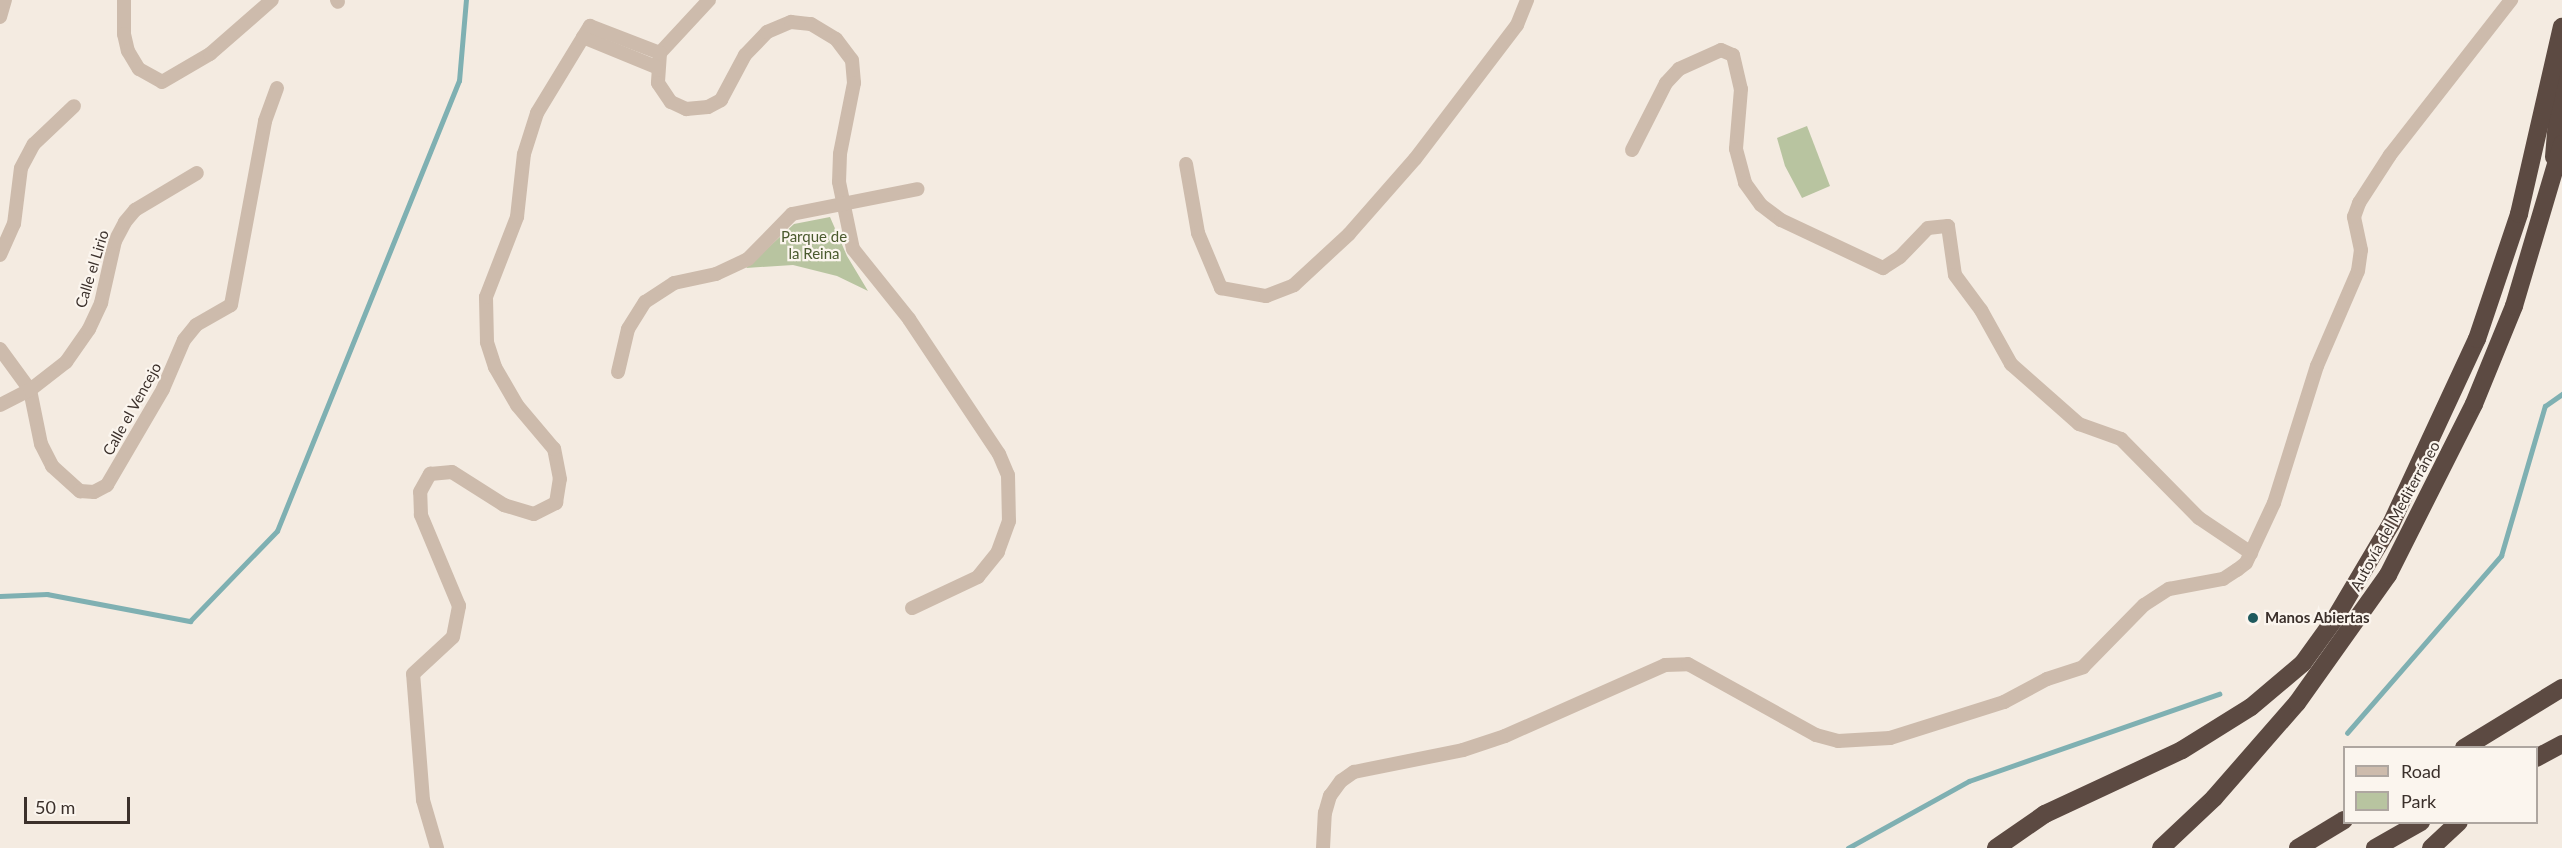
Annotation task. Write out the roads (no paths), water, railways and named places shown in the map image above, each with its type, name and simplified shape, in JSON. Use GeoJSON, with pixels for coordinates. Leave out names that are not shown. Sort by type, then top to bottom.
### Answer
{"type":"FeatureCollection","features":[{"type":"Feature","properties":{"kind":"highway"},"geometry":{"type":"LineString","coordinates":[[1996,848],[2045,814],[2182,750],[2228,723],[2280,686],[2334,620],[2391,524],[2476,339],[2519,214],[2562,27]]}},
{"type":"Feature","properties":{"kind":"highway"},"geometry":{"type":"LineString","coordinates":[[2554,168],[2562,63]]}},
{"type":"Feature","properties":{"kind":"highway","name":"Autovía del Mediterráneo"},"geometry":{"type":"LineString","coordinates":[[2161,848],[2214,798],[2297,703],[2388,574],[2474,404],[2514,306],[2562,144]]}},
{"type":"Feature","properties":{"kind":"highway"},"geometry":{"type":"LineString","coordinates":[[2466,746],[2562,688]]}},
{"type":"Feature","properties":{"kind":"highway"},"geometry":{"type":"LineString","coordinates":[[2538,758],[2562,744]]}},
{"type":"Feature","properties":{"kind":"highway"},"geometry":{"type":"LineString","coordinates":[[2298,848],[2343,821]]}},
{"type":"Feature","properties":{"kind":"highway"},"geometry":{"type":"LineString","coordinates":[[2375,848],[2417,824]]}},
{"type":"Feature","properties":{"kind":"highway"},"geometry":{"type":"LineString","coordinates":[[2431,848],[2457,824]]}},
{"type":"Feature","properties":{"kind":"street"},"geometry":{"type":"LineString","coordinates":[[0,17],[5,0]]}},
{"type":"Feature","properties":{"kind":"street"},"geometry":{"type":"LineString","coordinates":[[124,0],[124,34],[128,51],[139,69],[162,82],[210,54],[272,0]]}},
{"type":"Feature","properties":{"kind":"street"},"geometry":{"type":"LineString","coordinates":[[709,0],[660,53],[656,67],[657,83],[670,102],[686,109],[708,107],[721,100],[745,55],[767,32],[791,22],[811,24],[837,39],[852,60],[854,83],[840,154],[842,204],[853,249],[909,319],[1008,475],[1010,521],[998,552],[978,577],[912,609]]}},
{"type":"Feature","properties":{"kind":"street"},"geometry":{"type":"LineString","coordinates":[[1186,164],[1198,233],[1221,288],[1266,296],[1294,285],[1348,234],[1415,159],[1517,25],[1527,0]]}},
{"type":"Feature","properties":{"kind":"street"},"geometry":{"type":"LineString","coordinates":[[1323,848],[1324,813],[1330,796],[1341,781],[1354,772],[1463,750],[1494,740],[1630,684],[1665,665],[1688,664],[1816,735],[1838,741],[1890,738],[2004,702],[2047,679],[2084,667],[2144,605],[2169,589],[2223,579],[2246,563],[2284,476],[2336,316],[2358,271],[2361,250],[2354,217],[2359,203],[2391,155],[2511,0]]}},
{"type":"Feature","properties":{"kind":"street"},"geometry":{"type":"LineString","coordinates":[[587,32],[660,53]]}},
{"type":"Feature","properties":{"kind":"street"},"geometry":{"type":"LineString","coordinates":[[587,32],[656,67]]}},
{"type":"Feature","properties":{"kind":"street"},"geometry":{"type":"LineString","coordinates":[[437,848],[423,800],[413,674],[453,637],[459,606],[421,515],[420,492],[430,474],[452,472],[504,505],[534,514],[556,503],[560,479],[554,449],[517,405],[495,367],[484,315],[490,286],[517,217],[524,154],[537,113],[587,32]]}},
{"type":"Feature","properties":{"kind":"street"},"geometry":{"type":"LineString","coordinates":[[1632,150],[1666,83],[1679,69],[1721,50],[1733,55],[1741,89],[1736,149],[1745,183],[1761,205],[1781,220],[1882,268],[1900,256],[1928,228],[1948,226],[1954,275],[1981,310],[2011,364],[2079,424],[2121,439],[2199,518],[2251,553]]}},
{"type":"Feature","properties":{"kind":"street","name":"Calle el Vencejo"},"geometry":{"type":"LineString","coordinates":[[30,390],[41,444],[57,473],[80,491],[94,492],[107,484],[164,389],[184,340],[196,325],[231,305],[265,121],[277,88]]}},
{"type":"Feature","properties":{"kind":"street"},"geometry":{"type":"LineString","coordinates":[[0,255],[14,224],[21,168],[34,144],[74,106]]}},
{"type":"Feature","properties":{"kind":"street","name":"Calle el Lirio"},"geometry":{"type":"LineString","coordinates":[[0,405],[30,390],[66,362],[89,329],[101,303],[115,241],[124,222],[135,210],[198,173]]}},
{"type":"Feature","properties":{"kind":"street"},"geometry":{"type":"LineString","coordinates":[[618,372],[628,329],[645,302],[674,283],[716,274],[748,259],[792,214],[918,189]]}},
{"type":"Feature","properties":{"kind":"street"},"geometry":{"type":"LineString","coordinates":[[0,349],[30,390]]}},
{"type":"Feature","properties":{"kind":"waterway"},"geometry":{"type":"LineString","coordinates":[[0,596],[47,594],[190,621],[277,531],[459,81],[466,0]]}},
{"type":"Feature","properties":{"kind":"waterway"},"geometry":{"type":"LineString","coordinates":[[2347,733],[2501,556],[2545,406],[2562,394]]}},
{"type":"Feature","properties":{"kind":"waterway"},"geometry":{"type":"LineString","coordinates":[[1848,848],[1969,781],[2219,694]]}},
{"type":"Feature","properties":{"kind":"place","name":"Manos Abiertas"},"geometry":{"type":"Point","coordinates":[2253,618]}},
{"type":"Feature","properties":{"kind":"park label","name":"Parque de la Reina"},"geometry":{"type":"Point","coordinates":[814,244]}}]}
